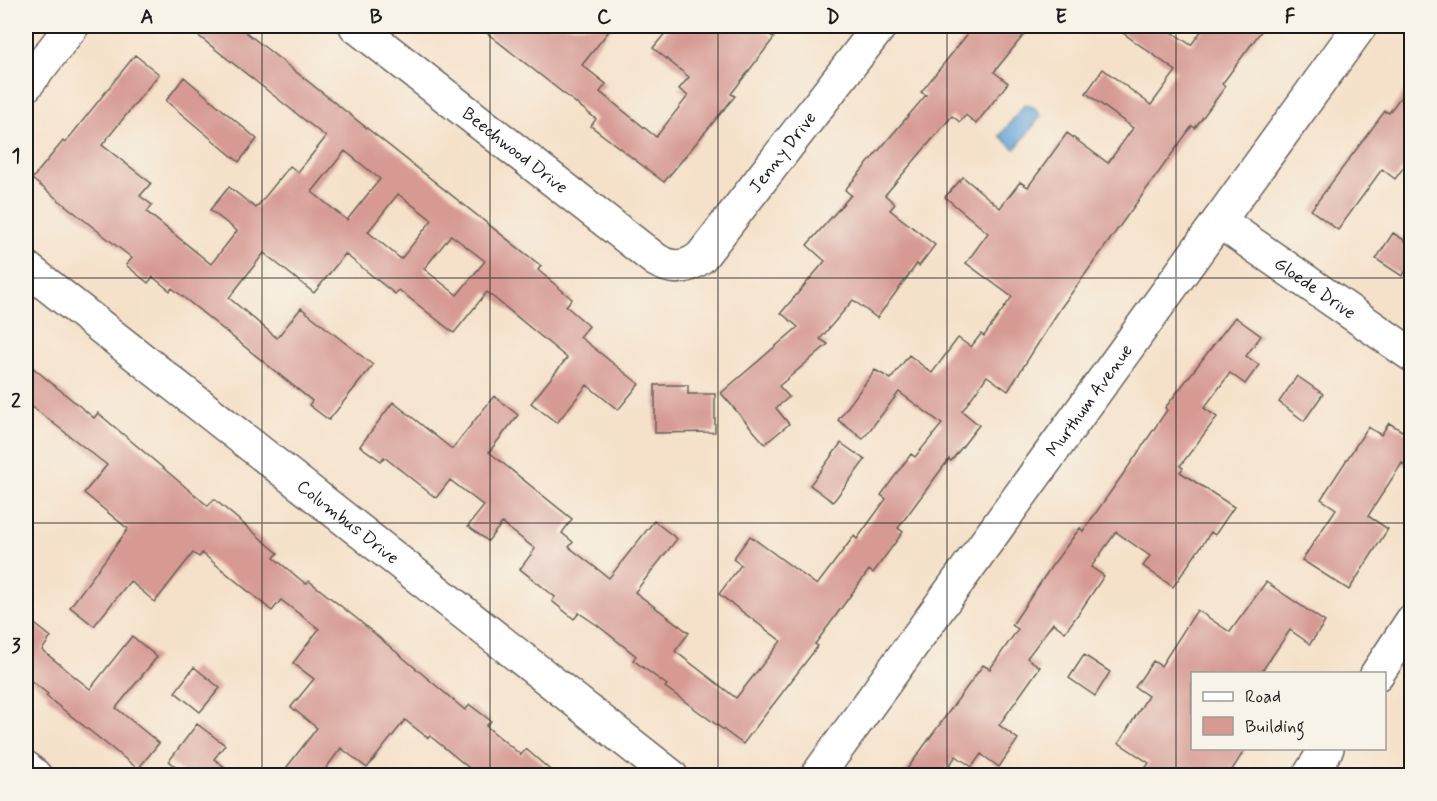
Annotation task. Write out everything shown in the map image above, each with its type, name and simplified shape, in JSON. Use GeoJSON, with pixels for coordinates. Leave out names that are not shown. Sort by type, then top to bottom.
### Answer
{"type":"FeatureCollection","features":[{"type":"Feature","properties":{"kind":"street"},"geometry":{"type":"LineString","coordinates":[[26,86],[72,26]]}},
{"type":"Feature","properties":{"kind":"street","name":"Beechwood Drive"},"geometry":{"type":"LineString","coordinates":[[357,26],[656,260],[665,266],[679,268]]}},
{"type":"Feature","properties":{"kind":"street","name":"Jenny Drive"},"geometry":{"type":"LineString","coordinates":[[679,268],[691,264],[701,256],[880,26]]}},
{"type":"Feature","properties":{"kind":"street","name":"Murthum Avenue"},"geometry":{"type":"LineString","coordinates":[[817,776],[1360,26]]}},
{"type":"Feature","properties":{"kind":"street","name":"Gloede Drive"},"geometry":{"type":"LineString","coordinates":[[1219,221],[1412,355]]}},
{"type":"Feature","properties":{"kind":"street","name":"Columbus Drive"},"geometry":{"type":"LineString","coordinates":[[26,268],[671,776]]}},
{"type":"Feature","properties":{"kind":"street"},"geometry":{"type":"LineString","coordinates":[[1378,672],[1412,621]]}},
{"type":"Feature","properties":{"kind":"street"},"geometry":{"type":"LineString","coordinates":[[1309,776],[1326,750]]}},
{"type":"Feature","properties":{"kind":"street"},"geometry":{"type":"LineString","coordinates":[[26,768],[35,776]]}},
{"type":"Feature","properties":{"kind":"water"},"geometry":{"type":"Polygon","coordinates":[[[1025,104],[1035,108],[1041,116],[1015,149],[1000,136],[1025,104]]]}},
{"type":"Feature","properties":{"kind":"building"},"geometry":{"type":"Polygon","coordinates":[[[186,26],[238,26],[541,266],[538,270],[572,299],[566,306],[589,326],[580,337],[639,384],[618,410],[587,385],[557,423],[531,403],[567,358],[487,292],[454,333],[399,290],[395,294],[345,254],[314,293],[264,253],[229,298],[277,338],[301,308],[373,365],[329,420],[309,405],[312,401],[172,288],[170,291],[153,277],[148,283],[126,265],[132,258],[32,179],[63,141],[65,143],[135,55],[159,74],[102,145],[151,183],[140,196],[152,205],[147,212],[211,264],[237,231],[210,210],[229,187],[256,208],[290,166],[298,172],[326,137],[186,26]],[[345,151],[312,192],[347,220],[380,179],[345,151]],[[398,194],[368,232],[401,259],[432,220],[398,194]],[[451,235],[424,269],[457,295],[485,261],[451,235]]]}},
{"type":"Feature","properties":{"kind":"building"},"geometry":{"type":"Polygon","coordinates":[[[478,26],[613,26],[582,65],[606,84],[600,92],[656,137],[688,96],[679,89],[689,77],[653,48],[671,26],[758,26],[774,38],[731,94],[735,96],[664,182],[591,126],[596,119],[478,26]]]}},
{"type":"Feature","properties":{"kind":"building"},"geometry":{"type":"Polygon","coordinates":[[[974,26],[1031,26],[994,72],[1008,83],[976,124],[966,115],[960,122],[952,116],[885,195],[895,204],[890,210],[935,245],[919,266],[917,264],[877,318],[853,300],[820,339],[828,344],[779,386],[789,397],[776,408],[789,424],[765,444],[721,393],[798,327],[781,313],[825,261],[807,245],[851,195],[845,190],[926,95],[921,92],[974,26]]]}},
{"type":"Feature","properties":{"kind":"building"},"geometry":{"type":"Polygon","coordinates":[[[1113,26],[1163,26],[1191,45],[1205,26],[1265,26],[1222,84],[1225,87],[1195,128],[1192,126],[1060,309],[1008,391],[987,376],[962,411],[979,425],[951,461],[949,459],[898,528],[903,532],[873,573],[869,570],[815,644],[818,646],[743,744],[665,687],[667,685],[633,660],[636,656],[597,625],[579,613],[574,619],[552,601],[555,597],[520,569],[535,549],[502,523],[488,541],[468,526],[484,506],[450,480],[436,498],[384,457],[381,461],[360,446],[393,402],[452,449],[494,396],[518,415],[489,452],[572,519],[562,533],[573,542],[569,547],[609,578],[654,521],[677,539],[635,592],[689,633],[675,651],[736,698],[781,641],[719,594],[741,565],[733,559],[750,536],[817,585],[854,536],[857,539],[886,499],[881,495],[911,454],[915,457],[942,424],[899,392],[863,439],[838,420],[875,370],[891,379],[909,355],[932,373],[958,338],[971,347],[981,334],[984,336],[1012,297],[966,263],[988,233],[945,197],[963,177],[1000,208],[1020,182],[1028,187],[1067,133],[1108,163],[1133,128],[1086,93],[1103,69],[1151,105],[1176,71],[1113,26]]]}},
{"type":"Feature","properties":{"kind":"building"},"geometry":{"type":"Polygon","coordinates":[[[184,77],[257,139],[239,162],[166,101],[184,77]]]}},
{"type":"Feature","properties":{"kind":"building"},"geometry":{"type":"Polygon","coordinates":[[[1412,81],[1412,156],[1395,179],[1382,169],[1338,230],[1311,210],[1385,111],[1389,113],[1412,81]]]}},
{"type":"Feature","properties":{"kind":"building"},"geometry":{"type":"Polygon","coordinates":[[[1393,233],[1412,245],[1412,263],[1402,276],[1376,259],[1393,233]]]}},
{"type":"Feature","properties":{"kind":"building"},"geometry":{"type":"Polygon","coordinates":[[[1235,317],[1261,336],[1246,356],[1259,365],[1245,384],[1230,373],[1204,408],[1217,417],[1180,466],[1183,468],[1180,472],[1234,507],[1215,535],[1211,532],[1173,587],[1143,566],[1150,556],[1116,532],[1091,567],[1104,576],[1079,613],[1065,632],[1053,623],[1027,658],[1040,667],[999,725],[1018,739],[999,767],[981,754],[972,767],[956,756],[942,776],[902,776],[983,665],[990,669],[1018,629],[1012,625],[1051,567],[1080,528],[1083,531],[1167,410],[1165,408],[1235,317]]]}},
{"type":"Feature","properties":{"kind":"building"},"geometry":{"type":"Polygon","coordinates":[[[26,362],[94,418],[98,413],[208,506],[214,499],[278,553],[274,558],[306,584],[309,581],[356,618],[465,710],[470,705],[491,721],[486,726],[521,755],[526,749],[557,776],[479,776],[430,736],[428,738],[405,720],[367,768],[341,748],[320,776],[280,776],[317,728],[291,707],[314,679],[293,663],[319,629],[281,600],[272,611],[202,553],[199,557],[193,553],[155,602],[130,581],[94,626],[70,607],[128,529],[84,493],[107,465],[26,402],[26,362]]]}},
{"type":"Feature","properties":{"kind":"building"},"geometry":{"type":"Polygon","coordinates":[[[1297,376],[1323,394],[1304,421],[1279,402],[1297,376]]]}},
{"type":"Feature","properties":{"kind":"building"},"geometry":{"type":"Polygon","coordinates":[[[655,385],[688,385],[688,394],[715,394],[715,432],[655,433],[655,385]]]}},
{"type":"Feature","properties":{"kind":"building"},"geometry":{"type":"Polygon","coordinates":[[[1389,423],[1412,437],[1412,469],[1402,463],[1368,516],[1388,529],[1349,590],[1302,560],[1336,509],[1321,499],[1368,427],[1381,435],[1389,423]]]}},
{"type":"Feature","properties":{"kind":"building"},"geometry":{"type":"Polygon","coordinates":[[[841,443],[865,460],[833,502],[810,485],[841,443]]]}},
{"type":"Feature","properties":{"kind":"building"},"geometry":{"type":"Polygon","coordinates":[[[1266,582],[1325,622],[1310,644],[1290,630],[1261,672],[1191,672],[1191,750],[1245,750],[1228,776],[1140,776],[1149,763],[1119,743],[1148,696],[1135,687],[1153,661],[1161,666],[1197,610],[1230,632],[1266,582]]]}},
{"type":"Feature","properties":{"kind":"building"},"geometry":{"type":"Polygon","coordinates":[[[26,617],[51,637],[42,650],[90,689],[132,636],[157,657],[116,708],[159,743],[138,769],[46,696],[48,694],[26,677],[26,617]]]}},
{"type":"Feature","properties":{"kind":"building"},"geometry":{"type":"Polygon","coordinates":[[[1084,655],[1110,672],[1095,696],[1069,678],[1084,655]]]}},
{"type":"Feature","properties":{"kind":"building"},"geometry":{"type":"Polygon","coordinates":[[[194,667],[220,688],[200,712],[175,692],[194,667]]]}},
{"type":"Feature","properties":{"kind":"building"},"geometry":{"type":"Polygon","coordinates":[[[197,724],[225,745],[214,759],[237,776],[188,776],[169,761],[197,724]]]}}]}
